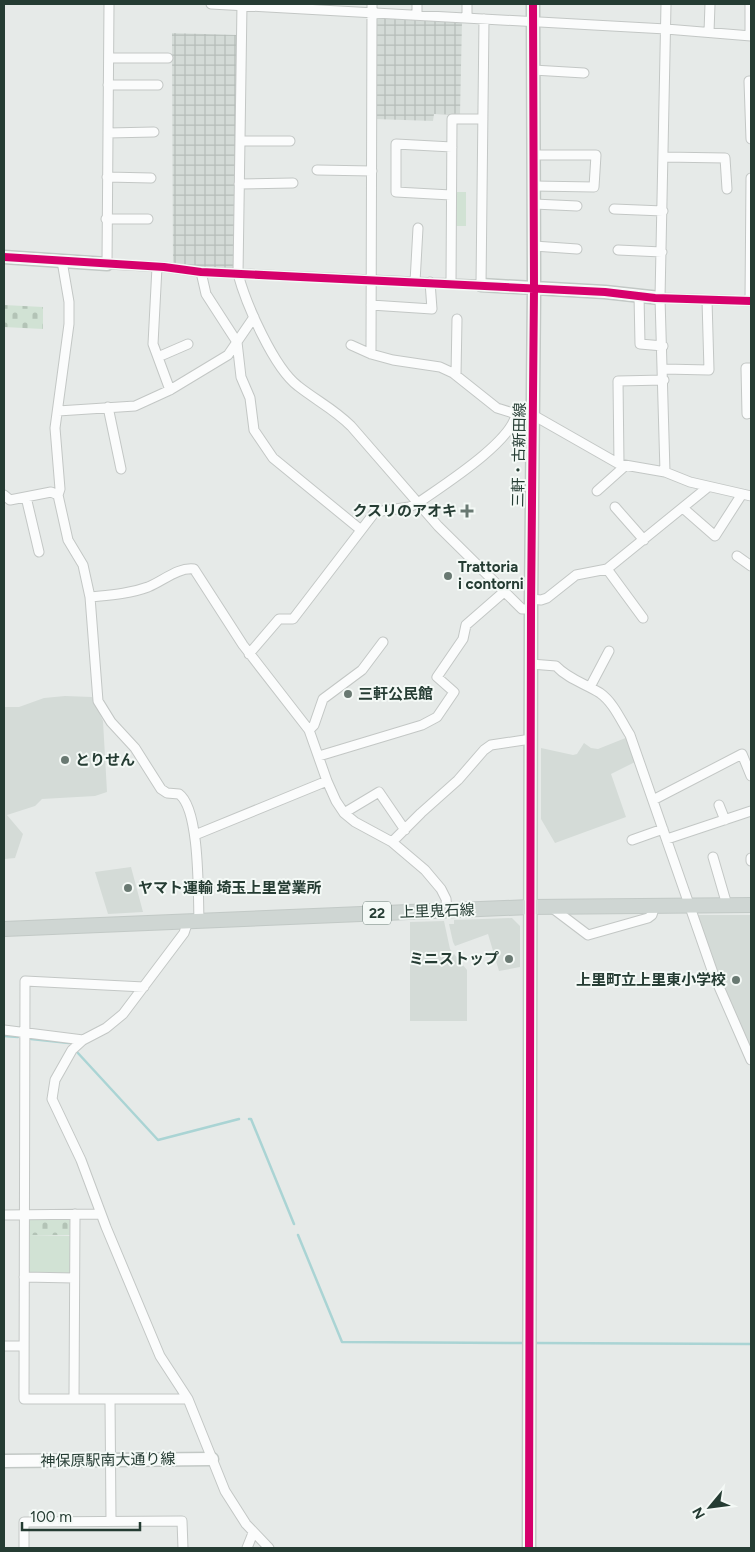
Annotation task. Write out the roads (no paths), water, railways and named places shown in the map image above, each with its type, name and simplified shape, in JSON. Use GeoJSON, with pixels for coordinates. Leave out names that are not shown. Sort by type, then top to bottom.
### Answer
{"type":"FeatureCollection","features":[{"type":"Feature","properties":{"kind":"main road","name":"上里鬼石線"},"geometry":{"type":"LineString","coordinates":[[4,929],[551,906],[751,905]]}},
{"type":"Feature","properties":{"kind":"street"},"geometry":{"type":"LineString","coordinates":[[107,264],[109,4]]}},
{"type":"Feature","properties":{"kind":"street"},"geometry":{"type":"LineString","coordinates":[[211,4],[372,8],[417,15],[666,29],[751,36],[750,4]]}},
{"type":"Feature","properties":{"kind":"street"},"geometry":{"type":"LineString","coordinates":[[417,4],[417,15]]}},
{"type":"Feature","properties":{"kind":"street"},"geometry":{"type":"LineString","coordinates":[[467,4],[467,18]]}},
{"type":"Feature","properties":{"kind":"street","name":"三軒・古新田線"},"geometry":{"type":"LineString","coordinates":[[529,1548],[531,604],[534,289],[533,4]]}},
{"type":"Feature","properties":{"kind":"street"},"geometry":{"type":"LineString","coordinates":[[665,472],[664,369],[660,298],[666,4]]}},
{"type":"Feature","properties":{"kind":"street"},"geometry":{"type":"LineString","coordinates":[[709,32],[710,4]]}},
{"type":"Feature","properties":{"kind":"street"},"geometry":{"type":"LineString","coordinates":[[242,5],[238,274],[254,317],[289,377],[298,386],[333,408],[454,543],[522,608],[547,598],[576,574],[607,568],[708,487]]}},
{"type":"Feature","properties":{"kind":"street"},"geometry":{"type":"LineString","coordinates":[[371,354],[372,8]]}},
{"type":"Feature","properties":{"kind":"street"},"geometry":{"type":"LineString","coordinates":[[481,285],[484,19]]}},
{"type":"Feature","properties":{"kind":"street"},"geometry":{"type":"LineString","coordinates":[[109,58],[168,58]]}},
{"type":"Feature","properties":{"kind":"street"},"geometry":{"type":"LineString","coordinates":[[533,70],[584,73]]}},
{"type":"Feature","properties":{"kind":"street"},"geometry":{"type":"LineString","coordinates":[[751,81],[749,80],[751,139]]}},
{"type":"Feature","properties":{"kind":"street"},"geometry":{"type":"LineString","coordinates":[[108,84],[158,85]]}},
{"type":"Feature","properties":{"kind":"street"},"geometry":{"type":"LineString","coordinates":[[451,283],[452,119],[483,120]]}},
{"type":"Feature","properties":{"kind":"street"},"geometry":{"type":"LineString","coordinates":[[108,133],[154,132]]}},
{"type":"Feature","properties":{"kind":"street"},"geometry":{"type":"LineString","coordinates":[[240,141],[290,141]]}},
{"type":"Feature","properties":{"kind":"street"},"geometry":{"type":"LineString","coordinates":[[451,195],[396,192],[396,144],[452,147]]}},
{"type":"Feature","properties":{"kind":"street"},"geometry":{"type":"LineString","coordinates":[[533,155],[596,155],[594,187],[534,186]]}},
{"type":"Feature","properties":{"kind":"street"},"geometry":{"type":"LineString","coordinates":[[664,156],[725,158],[727,189]]}},
{"type":"Feature","properties":{"kind":"street"},"geometry":{"type":"LineString","coordinates":[[317,170],[372,171]]}},
{"type":"Feature","properties":{"kind":"street"},"geometry":{"type":"LineString","coordinates":[[107,177],[151,178]]}},
{"type":"Feature","properties":{"kind":"street"},"geometry":{"type":"LineString","coordinates":[[4,257],[157,266],[201,272],[370,281],[451,283],[660,298],[750,301],[751,178]]}},
{"type":"Feature","properties":{"kind":"street"},"geometry":{"type":"LineString","coordinates":[[240,184],[292,183]]}},
{"type":"Feature","properties":{"kind":"street"},"geometry":{"type":"LineString","coordinates":[[534,204],[577,206]]}},
{"type":"Feature","properties":{"kind":"street"},"geometry":{"type":"LineString","coordinates":[[614,209],[663,211]]}},
{"type":"Feature","properties":{"kind":"street"},"geometry":{"type":"LineString","coordinates":[[106,219],[148,219]]}},
{"type":"Feature","properties":{"kind":"street"},"geometry":{"type":"LineString","coordinates":[[415,282],[418,228]]}},
{"type":"Feature","properties":{"kind":"street"},"geometry":{"type":"LineString","coordinates":[[534,246],[577,249]]}},
{"type":"Feature","properties":{"kind":"street"},"geometry":{"type":"LineString","coordinates":[[618,250],[662,252]]}},
{"type":"Feature","properties":{"kind":"street"},"geometry":{"type":"LineString","coordinates":[[62,260],[68,292],[69,324],[56,428],[60,489],[58,494],[68,540],[83,565],[90,597],[98,701],[105,715],[135,748],[163,792],[183,797],[195,835],[194,921],[144,987],[114,1022],[84,1040],[64,1060],[55,1080],[52,1099],[82,1160],[101,1214],[160,1356],[188,1398],[225,1491],[254,1533],[269,1548]]}},
{"type":"Feature","properties":{"kind":"street"},"geometry":{"type":"LineString","coordinates":[[157,266],[153,344],[170,390]]}},
{"type":"Feature","properties":{"kind":"street"},"geometry":{"type":"LineString","coordinates":[[201,272],[206,294],[237,342],[241,377],[250,398],[254,430],[273,458],[361,530]]}},
{"type":"Feature","properties":{"kind":"street"},"geometry":{"type":"LineString","coordinates":[[371,306],[432,308],[430,282]]}},
{"type":"Feature","properties":{"kind":"street"},"geometry":{"type":"LineString","coordinates":[[638,295],[640,344],[663,346]]}},
{"type":"Feature","properties":{"kind":"street"},"geometry":{"type":"LineString","coordinates":[[664,369],[709,370],[707,300]]}},
{"type":"Feature","properties":{"kind":"street"},"geometry":{"type":"LineString","coordinates":[[58,411],[135,406],[170,390],[228,355],[254,317]]}},
{"type":"Feature","properties":{"kind":"street"},"geometry":{"type":"LineString","coordinates":[[456,375],[458,320]]}},
{"type":"Feature","properties":{"kind":"street"},"geometry":{"type":"LineString","coordinates":[[144,348],[153,344]]}},
{"type":"Feature","properties":{"kind":"street"},"geometry":{"type":"LineString","coordinates":[[158,357],[188,344]]}},
{"type":"Feature","properties":{"kind":"street"},"geometry":{"type":"LineString","coordinates":[[351,345],[371,354],[440,367],[456,375],[497,408],[516,414],[533,415],[622,465],[665,472],[708,487],[751,496]]}},
{"type":"Feature","properties":{"kind":"street"},"geometry":{"type":"LineString","coordinates":[[751,368],[746,368],[747,414],[751,413]]}},
{"type":"Feature","properties":{"kind":"street"},"geometry":{"type":"LineString","coordinates":[[596,491],[622,465],[618,381],[664,380]]}},
{"type":"Feature","properties":{"kind":"street"},"geometry":{"type":"LineString","coordinates":[[108,408],[121,469]]}},
{"type":"Feature","properties":{"kind":"street"},"geometry":{"type":"LineString","coordinates":[[249,654],[279,619],[293,619],[376,512],[418,504],[489,451],[513,424],[516,414]]}},
{"type":"Feature","properties":{"kind":"street"},"geometry":{"type":"LineString","coordinates":[[4,495],[10,500],[51,492],[58,494]]}},
{"type":"Feature","properties":{"kind":"street"},"geometry":{"type":"LineString","coordinates":[[683,508],[715,536],[742,494]]}},
{"type":"Feature","properties":{"kind":"street"},"geometry":{"type":"LineString","coordinates":[[26,497],[39,552]]}},
{"type":"Feature","properties":{"kind":"street"},"geometry":{"type":"LineString","coordinates":[[615,506],[644,540]]}},
{"type":"Feature","properties":{"kind":"street"},"geometry":{"type":"LineString","coordinates":[[737,556],[751,566]]}},
{"type":"Feature","properties":{"kind":"street"},"geometry":{"type":"LineString","coordinates":[[90,597],[122,594],[139,590],[186,568],[194,569],[249,654],[309,730],[327,780],[336,801],[344,813],[355,822],[392,842],[434,880],[446,899],[447,910]]}},
{"type":"Feature","properties":{"kind":"street"},"geometry":{"type":"LineString","coordinates":[[607,568],[643,618]]}},
{"type":"Feature","properties":{"kind":"street"},"geometry":{"type":"LineString","coordinates":[[319,756],[422,725],[437,716],[454,692],[437,677],[462,639],[466,625],[504,591]]}},
{"type":"Feature","properties":{"kind":"street"},"geometry":{"type":"LineString","coordinates":[[309,730],[314,724],[323,699],[362,670],[383,642]]}},
{"type":"Feature","properties":{"kind":"street"},"geometry":{"type":"LineString","coordinates":[[590,687],[609,651]]}},
{"type":"Feature","properties":{"kind":"street"},"geometry":{"type":"LineString","coordinates":[[531,664],[551,664],[608,699],[630,735],[726,1004],[751,1060]]}},
{"type":"Feature","properties":{"kind":"street"},"geometry":{"type":"LineString","coordinates":[[392,842],[458,780],[484,750],[492,746],[531,739]]}},
{"type":"Feature","properties":{"kind":"street"},"geometry":{"type":"LineString","coordinates":[[652,800],[742,754],[751,776]]}},
{"type":"Feature","properties":{"kind":"street"},"geometry":{"type":"LineString","coordinates":[[195,835],[327,780]]}},
{"type":"Feature","properties":{"kind":"street"},"geometry":{"type":"LineString","coordinates":[[344,813],[378,792],[405,830]]}},
{"type":"Feature","properties":{"kind":"street"},"geometry":{"type":"LineString","coordinates":[[719,805],[725,820]]}},
{"type":"Feature","properties":{"kind":"street"},"geometry":{"type":"LineString","coordinates":[[667,839],[751,811]]}},
{"type":"Feature","properties":{"kind":"street"},"geometry":{"type":"LineString","coordinates":[[632,840],[663,829]]}},
{"type":"Feature","properties":{"kind":"street"},"geometry":{"type":"LineString","coordinates":[[713,856],[727,905]]}},
{"type":"Feature","properties":{"kind":"street"},"geometry":{"type":"LineString","coordinates":[[551,906],[588,935],[648,918],[652,915],[654,905]]}},
{"type":"Feature","properties":{"kind":"street"},"geometry":{"type":"LineString","coordinates":[[144,987],[25,982],[24,1399],[188,1398]]}},
{"type":"Feature","properties":{"kind":"street"},"geometry":{"type":"LineString","coordinates":[[4,1030],[84,1040]]}},
{"type":"Feature","properties":{"kind":"street"},"geometry":{"type":"LineString","coordinates":[[74,1399],[75,1214]]}},
{"type":"Feature","properties":{"kind":"street"},"geometry":{"type":"LineString","coordinates":[[4,1215],[101,1214]]}},
{"type":"Feature","properties":{"kind":"street"},"geometry":{"type":"LineString","coordinates":[[24,1277],[74,1278]]}},
{"type":"Feature","properties":{"kind":"street"},"geometry":{"type":"LineString","coordinates":[[4,1346],[24,1346]]}},
{"type":"Feature","properties":{"kind":"street"},"geometry":{"type":"LineString","coordinates":[[110,1399],[111,1521]]}},
{"type":"Feature","properties":{"kind":"street","name":"神保原駅南大通り線"},"geometry":{"type":"LineString","coordinates":[[4,1461],[212,1459]]}},
{"type":"Feature","properties":{"kind":"street"},"geometry":{"type":"LineString","coordinates":[[24,1548],[24,1522],[111,1521],[182,1521],[183,1548]]}},
{"type":"Feature","properties":{"kind":"street"},"geometry":{"type":"LineString","coordinates":[[247,1548],[254,1533]]}},
{"type":"Feature","properties":{"kind":"waterway"},"geometry":{"type":"LineString","coordinates":[[4,1036],[18,1037]]}},
{"type":"Feature","properties":{"kind":"waterway"},"geometry":{"type":"LineString","coordinates":[[31,1039],[69,1043]]}},
{"type":"Feature","properties":{"kind":"waterway"},"geometry":{"type":"LineString","coordinates":[[77,1052],[158,1140],[239,1119]]}},
{"type":"Feature","properties":{"kind":"waterway"},"geometry":{"type":"LineString","coordinates":[[249,1119],[251,1119],[294,1224]]}},
{"type":"Feature","properties":{"kind":"waterway"},"geometry":{"type":"LineString","coordinates":[[298,1235],[342,1342],[525,1343]]}},
{"type":"Feature","properties":{"kind":"waterway"},"geometry":{"type":"LineString","coordinates":[[533,1343],[751,1344]]}},
{"type":"Feature","properties":{"kind":"place","name":"クスリのアオキ"},"geometry":{"type":"Point","coordinates":[467,511]}},
{"type":"Feature","properties":{"kind":"place","name":"Trattoria i contorni"},"geometry":{"type":"Point","coordinates":[448,576]}},
{"type":"Feature","properties":{"kind":"place","name":"三軒公民館"},"geometry":{"type":"Point","coordinates":[348,694]}},
{"type":"Feature","properties":{"kind":"place","name":"とりせん"},"geometry":{"type":"Point","coordinates":[65,760]}},
{"type":"Feature","properties":{"kind":"place","name":"ヤマト運輸 埼玉上里営業所"},"geometry":{"type":"Point","coordinates":[128,888]}},
{"type":"Feature","properties":{"kind":"place","name":"ミニストップ"},"geometry":{"type":"Point","coordinates":[509,959]}},
{"type":"Feature","properties":{"kind":"place","name":"上里町立上里東小学校"},"geometry":{"type":"Point","coordinates":[736,980]}}]}
